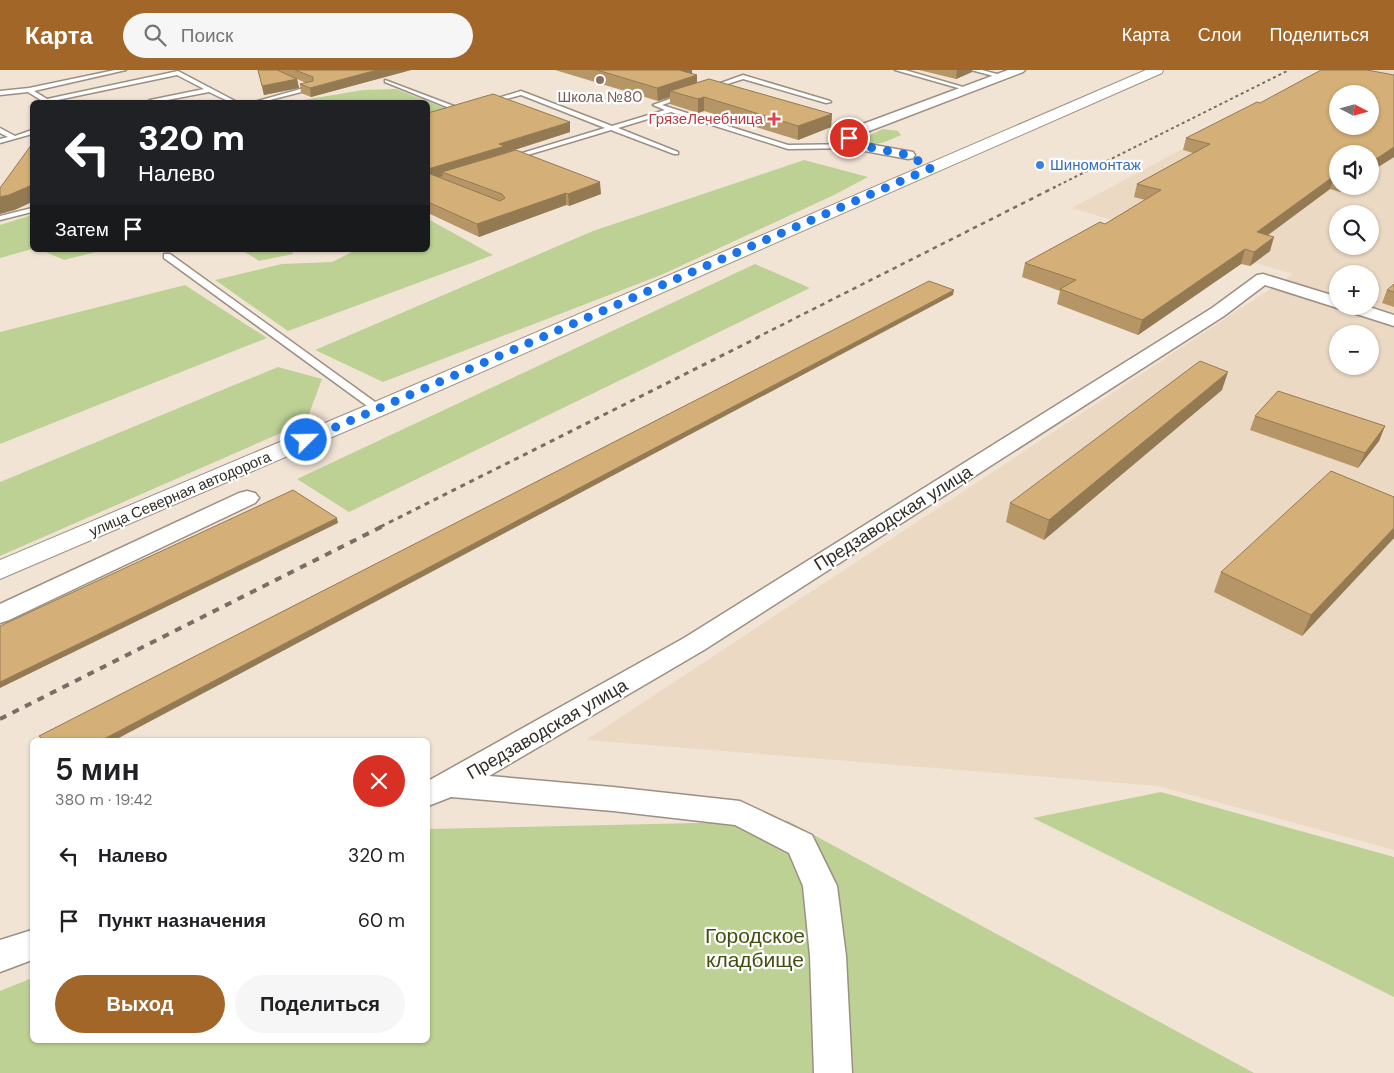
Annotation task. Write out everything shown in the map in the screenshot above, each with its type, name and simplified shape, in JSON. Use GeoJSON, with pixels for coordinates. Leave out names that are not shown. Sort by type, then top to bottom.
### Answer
{"type":"FeatureCollection","features":[{"type":"Feature","properties":{"kind":"main road","name":"улица Северная автодорога"},"geometry":{"type":"LineString","coordinates":[[0,570],[378,409],[1157,70]]}},
{"type":"Feature","properties":{"kind":"street"},"geometry":{"type":"LineString","coordinates":[[908,155],[859,146],[850,141],[849,134],[1019,70]]}},
{"type":"Feature","properties":{"kind":"street"},"geometry":{"type":"LineString","coordinates":[[907,112],[900,148],[908,155],[931,168]]}},
{"type":"Feature","properties":{"kind":"street"},"geometry":{"type":"LineString","coordinates":[[872,125],[903,133]]}},
{"type":"Feature","properties":{"kind":"street"},"geometry":{"type":"LineString","coordinates":[[859,146],[880,146],[903,133]]}},
{"type":"Feature","properties":{"kind":"street","name":"Предзаводская улица"},"geometry":{"type":"LineString","coordinates":[[438,790],[694,644],[1218,312],[1263,279],[1329,300]]}},
{"type":"Feature","properties":{"kind":"street"},"geometry":{"type":"LineString","coordinates":[[1375,315],[1394,321]]}},
{"type":"Feature","properties":{"kind":"street"},"geometry":{"type":"LineString","coordinates":[[0,614],[247,498]]}},
{"type":"Feature","properties":{"kind":"street","name":"Предзаводская улица"},"geometry":{"type":"LineString","coordinates":[[438,790],[613,799],[740,813],[801,844],[820,886],[828,956],[833,1073]]}},
{"type":"Feature","properties":{"kind":"street"},"geometry":{"type":"LineString","coordinates":[[0,956],[30,946]]}},
{"type":"Feature","properties":{"kind":"lane"},"geometry":{"type":"LineString","coordinates":[[0,92],[29,90],[123,70]]}},
{"type":"Feature","properties":{"kind":"lane"},"geometry":{"type":"LineString","coordinates":[[898,70],[967,89]]}},
{"type":"Feature","properties":{"kind":"lane"},"geometry":{"type":"LineString","coordinates":[[974,70],[1001,76]]}},
{"type":"Feature","properties":{"kind":"lane"},"geometry":{"type":"LineString","coordinates":[[51,100],[178,73],[230,100]]}},
{"type":"Feature","properties":{"kind":"lane"},"geometry":{"type":"LineString","coordinates":[[699,91],[743,77],[828,102]]}},
{"type":"Feature","properties":{"kind":"lane"},"geometry":{"type":"LineString","coordinates":[[387,82],[459,110],[521,93],[676,153]]}},
{"type":"Feature","properties":{"kind":"lane"},"geometry":{"type":"LineString","coordinates":[[265,100],[311,88],[302,85]]}},
{"type":"Feature","properties":{"kind":"lane"},"geometry":{"type":"LineString","coordinates":[[29,90],[44,100]]}},
{"type":"Feature","properties":{"kind":"lane"},"geometry":{"type":"LineString","coordinates":[[160,100],[209,90]]}},
{"type":"Feature","properties":{"kind":"lane"},"geometry":{"type":"LineString","coordinates":[[691,94],[656,105],[788,147],[859,146]]}},
{"type":"Feature","properties":{"kind":"lane"},"geometry":{"type":"LineString","coordinates":[[503,161],[671,110]]}},
{"type":"Feature","properties":{"kind":"lane"},"geometry":{"type":"LineString","coordinates":[[0,130],[14,138]]}},
{"type":"Feature","properties":{"kind":"lane"},"geometry":{"type":"LineString","coordinates":[[0,141],[30,133]]}},
{"type":"Feature","properties":{"kind":"lane"},"geometry":{"type":"LineString","coordinates":[[817,146],[849,134]]}},
{"type":"Feature","properties":{"kind":"lane"},"geometry":{"type":"LineString","coordinates":[[521,155],[530,158]]}},
{"type":"Feature","properties":{"kind":"lane"},"geometry":{"type":"LineString","coordinates":[[0,218],[30,210]]}},
{"type":"Feature","properties":{"kind":"lane"},"geometry":{"type":"LineString","coordinates":[[167,256],[378,409]]}},
{"type":"Feature","properties":{"kind":"shaded area"},"geometry":{"type":"Polygon","coordinates":[[[1330,70],[1394,70],[1394,850],[1158,786],[586,740],[1293,274],[1072,208],[1330,70]]]}},
{"type":"Feature","properties":{"kind":"green space"},"geometry":{"type":"Polygon","coordinates":[[[396,89],[424,100],[303,100],[363,90],[396,89]]]}},
{"type":"Feature","properties":{"kind":"green space"},"geometry":{"type":"Polygon","coordinates":[[[430,102],[452,111],[430,118],[430,102]]]}},
{"type":"Feature","properties":{"kind":"green space"},"geometry":{"type":"Polygon","coordinates":[[[883,129],[898,131],[901,135],[875,144],[865,143],[860,140],[883,129]]]}},
{"type":"Feature","properties":{"kind":"green space"},"geometry":{"type":"Polygon","coordinates":[[[804,160],[868,177],[834,195],[661,275],[383,382],[315,350],[593,231],[804,160]]]}},
{"type":"Feature","properties":{"kind":"green space"},"geometry":{"type":"Polygon","coordinates":[[[30,216],[30,250],[0,258],[0,225],[30,216]]]}},
{"type":"Feature","properties":{"kind":"green space"},"geometry":{"type":"Polygon","coordinates":[[[430,220],[493,255],[288,331],[215,280],[282,264],[332,262],[352,252],[430,252],[430,220]]]}},
{"type":"Feature","properties":{"kind":"green space"},"geometry":{"type":"Polygon","coordinates":[[[46,252],[96,252],[64,260],[46,252]]]}},
{"type":"Feature","properties":{"kind":"green space"},"geometry":{"type":"Polygon","coordinates":[[[245,252],[292,252],[293,254],[259,261],[245,252]]]}},
{"type":"Feature","properties":{"kind":"green space"},"geometry":{"type":"Polygon","coordinates":[[[755,264],[810,288],[349,512],[297,479],[755,264]]]}},
{"type":"Feature","properties":{"kind":"green space"},"geometry":{"type":"Polygon","coordinates":[[[185,285],[267,338],[0,444],[0,332],[185,285]]]}},
{"type":"Feature","properties":{"kind":"green space"},"geometry":{"type":"Polygon","coordinates":[[[278,367],[322,379],[306,422],[0,556],[0,482],[278,367]]]}},
{"type":"Feature","properties":{"kind":"green space"},"geometry":{"type":"Polygon","coordinates":[[[1161,792],[1394,857],[1394,997],[1033,818],[1161,792]]]}},
{"type":"Feature","properties":{"kind":"green space","name":"Городское кладбище"},"geometry":{"type":"Polygon","coordinates":[[[788,821],[1254,1073],[0,1073],[0,991],[30,979],[30,1043],[430,1043],[430,829],[788,821]]]}},
{"type":"Feature","properties":{"kind":"building"},"geometry":{"type":"Polygon","coordinates":[[[258,70],[277,70],[297,79],[262,86],[258,70]]]}},
{"type":"Feature","properties":{"kind":"building"},"geometry":{"type":"Polygon","coordinates":[[[295,70],[377,70],[310,88],[300,84],[313,81],[313,77],[295,70]]]}},
{"type":"Feature","properties":{"kind":"building"},"geometry":{"type":"Polygon","coordinates":[[[597,70],[679,70],[697,75],[657,88],[597,70]]]}},
{"type":"Feature","properties":{"kind":"building"},"geometry":{"type":"Polygon","coordinates":[[[1321,70],[1367,70],[1394,75],[1394,147],[1379,157],[1379,145],[1329,145],[1329,180],[1257,232],[1274,237],[1254,252],[1245,249],[1142,320],[1060,289],[1076,280],[1025,263],[1100,222],[1105,224],[1161,190],[1137,184],[1210,144],[1186,138],[1257,102],[1260,103],[1321,70]]]}},
{"type":"Feature","properties":{"kind":"building"},"geometry":{"type":"Polygon","coordinates":[[[709,79],[832,114],[798,126],[704,97],[698,99],[670,91],[709,79]]]}},
{"type":"Feature","properties":{"kind":"building"},"geometry":{"type":"Polygon","coordinates":[[[493,94],[570,122],[499,144],[505,146],[430,168],[430,112],[493,94]]]}},
{"type":"Feature","properties":{"kind":"building"},"geometry":{"type":"Polygon","coordinates":[[[30,147],[30,186],[0,197],[0,188],[30,147]]]}},
{"type":"Feature","properties":{"kind":"building"},"geometry":{"type":"Polygon","coordinates":[[[516,150],[600,182],[477,224],[430,203],[430,174],[500,201],[505,198],[502,194],[442,172],[516,150]]]}},
{"type":"Feature","properties":{"kind":"building"},"geometry":{"type":"Polygon","coordinates":[[[929,281],[954,290],[106,738],[41,738],[39,736],[929,281]]]}},
{"type":"Feature","properties":{"kind":"building"},"geometry":{"type":"Polygon","coordinates":[[[1394,284],[1394,292],[1387,290],[1394,284]]]}},
{"type":"Feature","properties":{"kind":"building"},"geometry":{"type":"Polygon","coordinates":[[[1200,361],[1228,372],[1049,520],[1010,503],[1200,361]]]}},
{"type":"Feature","properties":{"kind":"building"},"geometry":{"type":"Polygon","coordinates":[[[1278,391],[1385,426],[1365,453],[1255,416],[1278,391]]]}},
{"type":"Feature","properties":{"kind":"building"},"geometry":{"type":"Polygon","coordinates":[[[1331,471],[1394,497],[1394,528],[1311,615],[1221,572],[1331,471]]]}},
{"type":"Feature","properties":{"kind":"building"},"geometry":{"type":"Polygon","coordinates":[[[293,490],[337,518],[0,682],[0,626],[293,490]]]}},
{"type":"Feature","properties":{"kind":"railway"},"geometry":{"type":"LineString","coordinates":[[1055,187],[1289,70]]}},
{"type":"Feature","properties":{"kind":"railway"},"geometry":{"type":"LineString","coordinates":[[756,338],[1055,187]]}},
{"type":"Feature","properties":{"kind":"railway"},"geometry":{"type":"LineString","coordinates":[[380,527],[759,337]]}},
{"type":"Feature","properties":{"kind":"railway"},"geometry":{"type":"LineString","coordinates":[[0,719],[383,526]]}},
{"type":"Feature","properties":{"kind":"place","name":"Школа №80"},"geometry":{"type":"Point","coordinates":[600,80]}},
{"type":"Feature","properties":{"kind":"place","name":"ГрязеЛечебница"},"geometry":{"type":"Point","coordinates":[774,119]}},
{"type":"Feature","properties":{"kind":"place","name":"Шиномонтаж"},"geometry":{"type":"Point","coordinates":[1040,165]}},
{"type":"Feature","properties":{"kind":"route"},"geometry":{"type":"LineString","coordinates":[[306,440],[931,168],[908,155],[859,146],[850,141],[849,138]]}}]}
